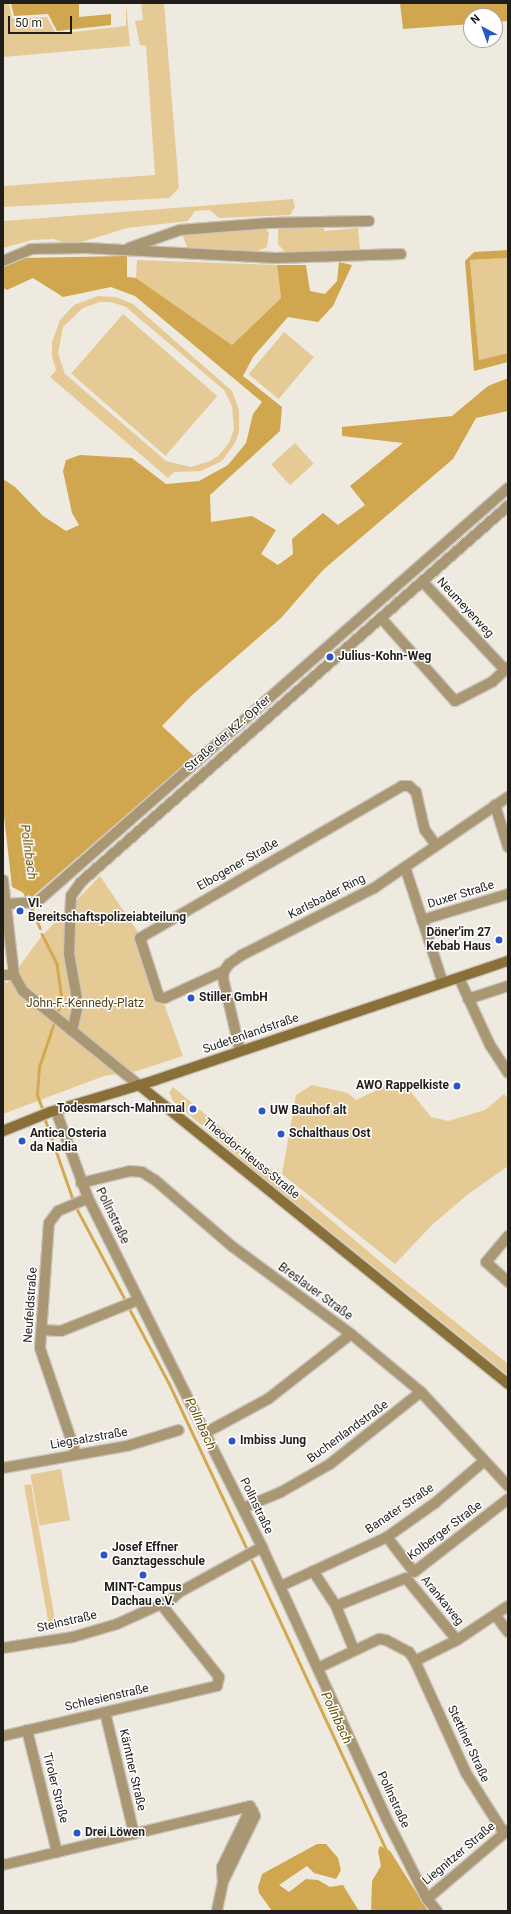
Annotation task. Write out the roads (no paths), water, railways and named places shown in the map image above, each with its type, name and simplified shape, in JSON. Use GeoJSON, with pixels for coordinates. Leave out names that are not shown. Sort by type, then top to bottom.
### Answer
{"type":"FeatureCollection","features":[{"type":"Feature","properties":{"kind":"street"},"geometry":{"type":"LineString","coordinates":[[123,250],[180,230],[270,223],[369,221]]}},
{"type":"Feature","properties":{"kind":"street"},"geometry":{"type":"LineString","coordinates":[[3,260],[31,249],[123,250],[276,258],[401,254]]}},
{"type":"Feature","properties":{"kind":"street"},"geometry":{"type":"LineString","coordinates":[[7,904],[37,902],[508,488]]}},
{"type":"Feature","properties":{"kind":"street","name":"Straße der KZ.-Opfer"},"geometry":{"type":"LineString","coordinates":[[72,1031],[78,1004],[69,954],[72,896],[81,882],[507,507]]}},
{"type":"Feature","properties":{"kind":"street","name":"Neumeyerweg"},"geometry":{"type":"LineString","coordinates":[[423,582],[506,668]]}},
{"type":"Feature","properties":{"kind":"street"},"geometry":{"type":"LineString","coordinates":[[381,618],[455,701],[492,682],[506,668]]}},
{"type":"Feature","properties":{"kind":"street","name":"Elbogener Straße"},"geometry":{"type":"LineString","coordinates":[[224,971],[164,998],[159,997],[140,938],[402,786],[409,786],[416,792],[425,830],[436,845]]}},
{"type":"Feature","properties":{"kind":"street","name":"Karlsbader Ring"},"geometry":{"type":"LineString","coordinates":[[224,971],[235,958],[374,888],[508,797]]}},
{"type":"Feature","properties":{"kind":"street"},"geometry":{"type":"LineString","coordinates":[[495,806],[508,847]]}},
{"type":"Feature","properties":{"kind":"street"},"geometry":{"type":"LineString","coordinates":[[405,866],[443,983]]}},
{"type":"Feature","properties":{"kind":"street","name":"Theodor-Heuss-Straße"},"geometry":{"type":"LineString","coordinates":[[3,880],[7,904],[14,975],[23,991],[49,1014],[139,1085],[508,1384]]}},
{"type":"Feature","properties":{"kind":"street","name":"Duxer Straße"},"geometry":{"type":"LineString","coordinates":[[422,920],[508,894]]}},
{"type":"Feature","properties":{"kind":"street","name":"Sudetenlandstraße"},"geometry":{"type":"LineString","coordinates":[[3,1131],[53,1111],[139,1085],[508,961]]}},
{"type":"Feature","properties":{"kind":"street"},"geometry":{"type":"LineString","coordinates":[[224,971],[229,1009],[240,1051]]}},
{"type":"Feature","properties":{"kind":"street"},"geometry":{"type":"LineString","coordinates":[[3,975],[14,975]]}},
{"type":"Feature","properties":{"kind":"street"},"geometry":{"type":"LineString","coordinates":[[459,978],[468,999],[507,1071]]}},
{"type":"Feature","properties":{"kind":"street"},"geometry":{"type":"LineString","coordinates":[[468,999],[508,986]]}},
{"type":"Feature","properties":{"kind":"street","name":"Pollnstraße"},"geometry":{"type":"LineString","coordinates":[[53,1111],[81,1183],[79,1201],[131,1302],[205,1433],[243,1508],[258,1549],[281,1586],[386,1818],[427,1899],[437,1911]]}},
{"type":"Feature","properties":{"kind":"street","name":"Breslauer Straße"},"geometry":{"type":"LineString","coordinates":[[81,1183],[130,1172],[142,1172],[155,1180],[234,1247],[351,1334],[421,1392],[483,1462],[508,1486]]}},
{"type":"Feature","properties":{"kind":"street","name":"Neufeldstraße"},"geometry":{"type":"LineString","coordinates":[[76,1454],[40,1348],[50,1223],[53,1216],[79,1201]]}},
{"type":"Feature","properties":{"kind":"street"},"geometry":{"type":"LineString","coordinates":[[508,1236],[486,1262],[508,1282]]}},
{"type":"Feature","properties":{"kind":"street"},"geometry":{"type":"LineString","coordinates":[[42,1330],[61,1331],[131,1302]]}},
{"type":"Feature","properties":{"kind":"street"},"geometry":{"type":"LineString","coordinates":[[205,1433],[268,1398],[351,1334]]}},
{"type":"Feature","properties":{"kind":"street","name":"Buchenlandstraße"},"geometry":{"type":"LineString","coordinates":[[243,1508],[281,1492],[330,1464],[421,1392]]}},
{"type":"Feature","properties":{"kind":"street","name":"Liegsalzstraße"},"geometry":{"type":"LineString","coordinates":[[3,1468],[127,1446],[179,1430]]}},
{"type":"Feature","properties":{"kind":"street","name":"Banater Straße"},"geometry":{"type":"LineString","coordinates":[[281,1586],[387,1537],[435,1503],[483,1462]]}},
{"type":"Feature","properties":{"kind":"street","name":"Kolberger Straße"},"geometry":{"type":"LineString","coordinates":[[387,1537],[410,1575],[508,1499]]}},
{"type":"Feature","properties":{"kind":"street","name":"Steinstraße"},"geometry":{"type":"LineString","coordinates":[[3,1648],[73,1637],[117,1624],[162,1604],[258,1549]]}},
{"type":"Feature","properties":{"kind":"street"},"geometry":{"type":"LineString","coordinates":[[314,1571],[336,1606],[354,1650]]}},
{"type":"Feature","properties":{"kind":"street","name":"Arankaweg"},"geometry":{"type":"LineString","coordinates":[[336,1606],[410,1575],[457,1640]]}},
{"type":"Feature","properties":{"kind":"street","name":"Schlesienstraße"},"geometry":{"type":"LineString","coordinates":[[3,1736],[217,1686],[219,1677],[162,1604]]}},
{"type":"Feature","properties":{"kind":"street"},"geometry":{"type":"LineString","coordinates":[[318,1668],[354,1650],[379,1640],[386,1640],[409,1652],[415,1661],[457,1640],[496,1616],[508,1606]]}},
{"type":"Feature","properties":{"kind":"street"},"geometry":{"type":"LineString","coordinates":[[496,1616],[508,1632]]}},
{"type":"Feature","properties":{"kind":"street","name":"Stettiner Straße"},"geometry":{"type":"LineString","coordinates":[[415,1661],[466,1773],[506,1832]]}},
{"type":"Feature","properties":{"kind":"street","name":"Kärntner Straße"},"geometry":{"type":"LineString","coordinates":[[105,1712],[134,1834]]}},
{"type":"Feature","properties":{"kind":"street","name":"Tiroler Straße"},"geometry":{"type":"LineString","coordinates":[[27,1730],[57,1852]]}},
{"type":"Feature","properties":{"kind":"street"},"geometry":{"type":"LineString","coordinates":[[3,1864],[251,1808],[255,1816],[223,1882],[217,1911]]}},
{"type":"Feature","properties":{"kind":"street","name":"Liegnitzer Straße"},"geometry":{"type":"LineString","coordinates":[[427,1899],[506,1832]]}},
{"type":"Feature","properties":{"kind":"waterway","name":"Pollnbach"},"geometry":{"type":"LineString","coordinates":[[3,778],[12,806],[20,881],[28,900]]}},
{"type":"Feature","properties":{"kind":"waterway","name":"Pollnbach"},"geometry":{"type":"LineString","coordinates":[[30,904],[40,928]]}},
{"type":"Feature","properties":{"kind":"waterway","name":"Pollnbach"},"geometry":{"type":"LineString","coordinates":[[42,934],[57,964],[62,1000],[57,1015]]}},
{"type":"Feature","properties":{"kind":"waterway","name":"Pollnbach"},"geometry":{"type":"LineString","coordinates":[[43,1111],[37,1095],[39,1067],[55,1020]]}},
{"type":"Feature","properties":{"kind":"waterway","name":"Pollnbach"},"geometry":{"type":"LineString","coordinates":[[44,1116],[74,1202]]}},
{"type":"Feature","properties":{"kind":"waterway","name":"Pollnbach"},"geometry":{"type":"LineString","coordinates":[[76,1207],[126,1301]]}},
{"type":"Feature","properties":{"kind":"waterway","name":"Pollnbach"},"geometry":{"type":"LineString","coordinates":[[128,1306],[169,1383],[248,1551]]}},
{"type":"Feature","properties":{"kind":"waterway","name":"Pollnbach"},"geometry":{"type":"LineString","coordinates":[[250,1556],[398,1875],[422,1911]]}},
{"type":"Feature","properties":{"kind":"place","name":"Julius-Kohn-Weg"},"geometry":{"type":"Point","coordinates":[330,657]}},
{"type":"Feature","properties":{"kind":"place","name":"VI. Bereitschaftspolizeiabteilung"},"geometry":{"type":"Point","coordinates":[20,911]}},
{"type":"Feature","properties":{"kind":"place","name":"Döner'im 27 Kebab Haus"},"geometry":{"type":"Point","coordinates":[499,940]}},
{"type":"Feature","properties":{"kind":"place","name":"Stiller GmbH"},"geometry":{"type":"Point","coordinates":[191,998]}},
{"type":"Feature","properties":{"kind":"place","name":"AWO Rappelkiste"},"geometry":{"type":"Point","coordinates":[457,1086]}},
{"type":"Feature","properties":{"kind":"place","name":"Todesmarsch-Mahnmal"},"geometry":{"type":"Point","coordinates":[193,1109]}},
{"type":"Feature","properties":{"kind":"place","name":"UW Bauhof alt"},"geometry":{"type":"Point","coordinates":[262,1111]}},
{"type":"Feature","properties":{"kind":"place","name":"Schalthaus Ost"},"geometry":{"type":"Point","coordinates":[281,1134]}},
{"type":"Feature","properties":{"kind":"place","name":"Antica Osteria da Nadia"},"geometry":{"type":"Point","coordinates":[22,1141]}},
{"type":"Feature","properties":{"kind":"place","name":"Imbiss Jung"},"geometry":{"type":"Point","coordinates":[232,1441]}},
{"type":"Feature","properties":{"kind":"place","name":"Josef Effner Ganztagesschule"},"geometry":{"type":"Point","coordinates":[104,1555]}},
{"type":"Feature","properties":{"kind":"place","name":"MINT-Campus Dachau e.V."},"geometry":{"type":"Point","coordinates":[143,1575]}},
{"type":"Feature","properties":{"kind":"place","name":"Drei Löwen"},"geometry":{"type":"Point","coordinates":[77,1833]}},
{"type":"Feature","properties":{"kind":"park label","name":"John-F.-Kennedy-Platz"},"geometry":{"type":"Point","coordinates":[85,1004]}}]}
